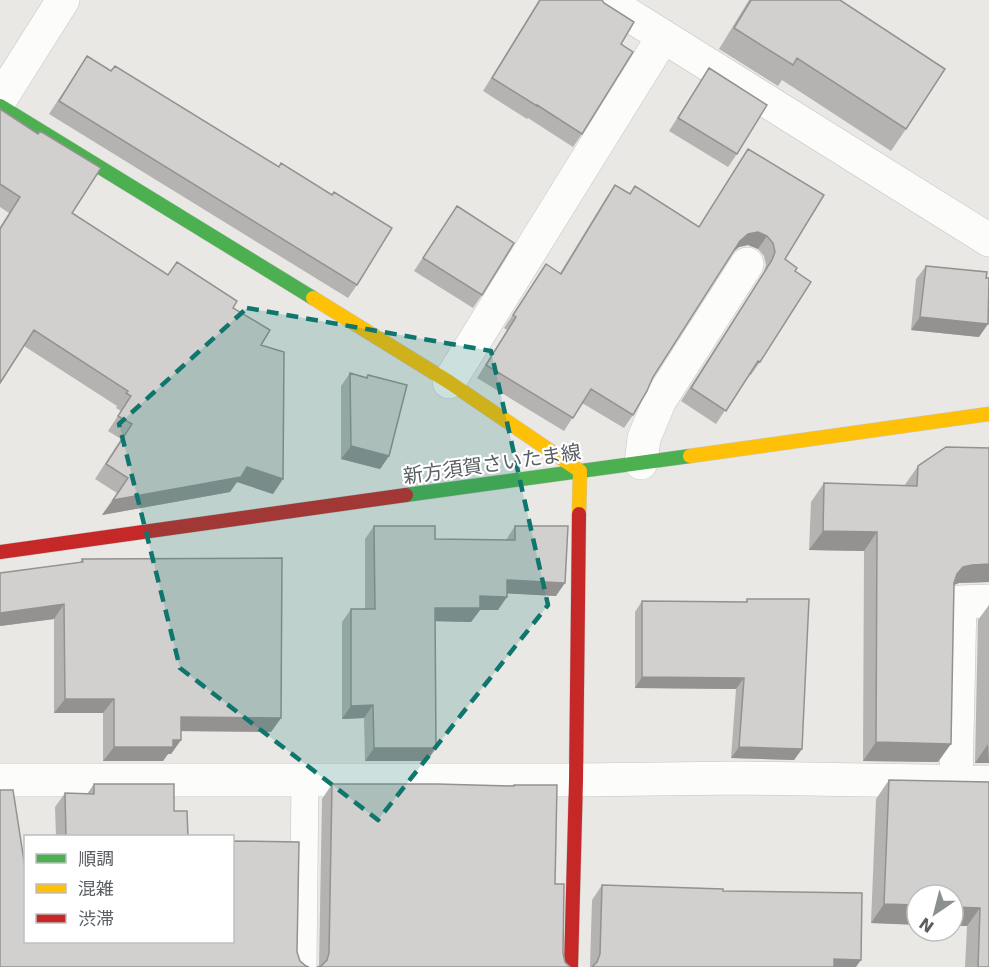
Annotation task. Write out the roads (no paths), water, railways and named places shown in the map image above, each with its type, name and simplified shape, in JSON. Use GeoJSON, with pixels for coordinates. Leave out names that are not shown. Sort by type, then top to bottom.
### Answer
{"type":"FeatureCollection","features":[{"type":"Feature","properties":{"kind":"street"},"geometry":{"type":"LineString","coordinates":[[0,100],[63,0]]}},
{"type":"Feature","properties":{"kind":"street"},"geometry":{"type":"LineString","coordinates":[[605,0],[989,240]]}},
{"type":"Feature","properties":{"kind":"street"},"geometry":{"type":"LineString","coordinates":[[449,382],[663,37]]}},
{"type":"Feature","properties":{"kind":"street"},"geometry":{"type":"LineString","coordinates":[[0,106],[449,382],[580,471],[571,967]]}},
{"type":"Feature","properties":{"kind":"street"},"geometry":{"type":"LineString","coordinates":[[641,463],[644,438],[660,400],[747,264]]}},
{"type":"Feature","properties":{"kind":"street","name":"新方須賀さいたま線"},"geometry":{"type":"LineString","coordinates":[[0,552],[989,414]]}},
{"type":"Feature","properties":{"kind":"street"},"geometry":{"type":"LineString","coordinates":[[956,782],[960,602],[989,601]]}},
{"type":"Feature","properties":{"kind":"street"},"geometry":{"type":"LineString","coordinates":[[0,780],[740,778],[989,782]]}},
{"type":"Feature","properties":{"kind":"lane"},"geometry":{"type":"LineString","coordinates":[[303,967],[305,779]]}}]}
